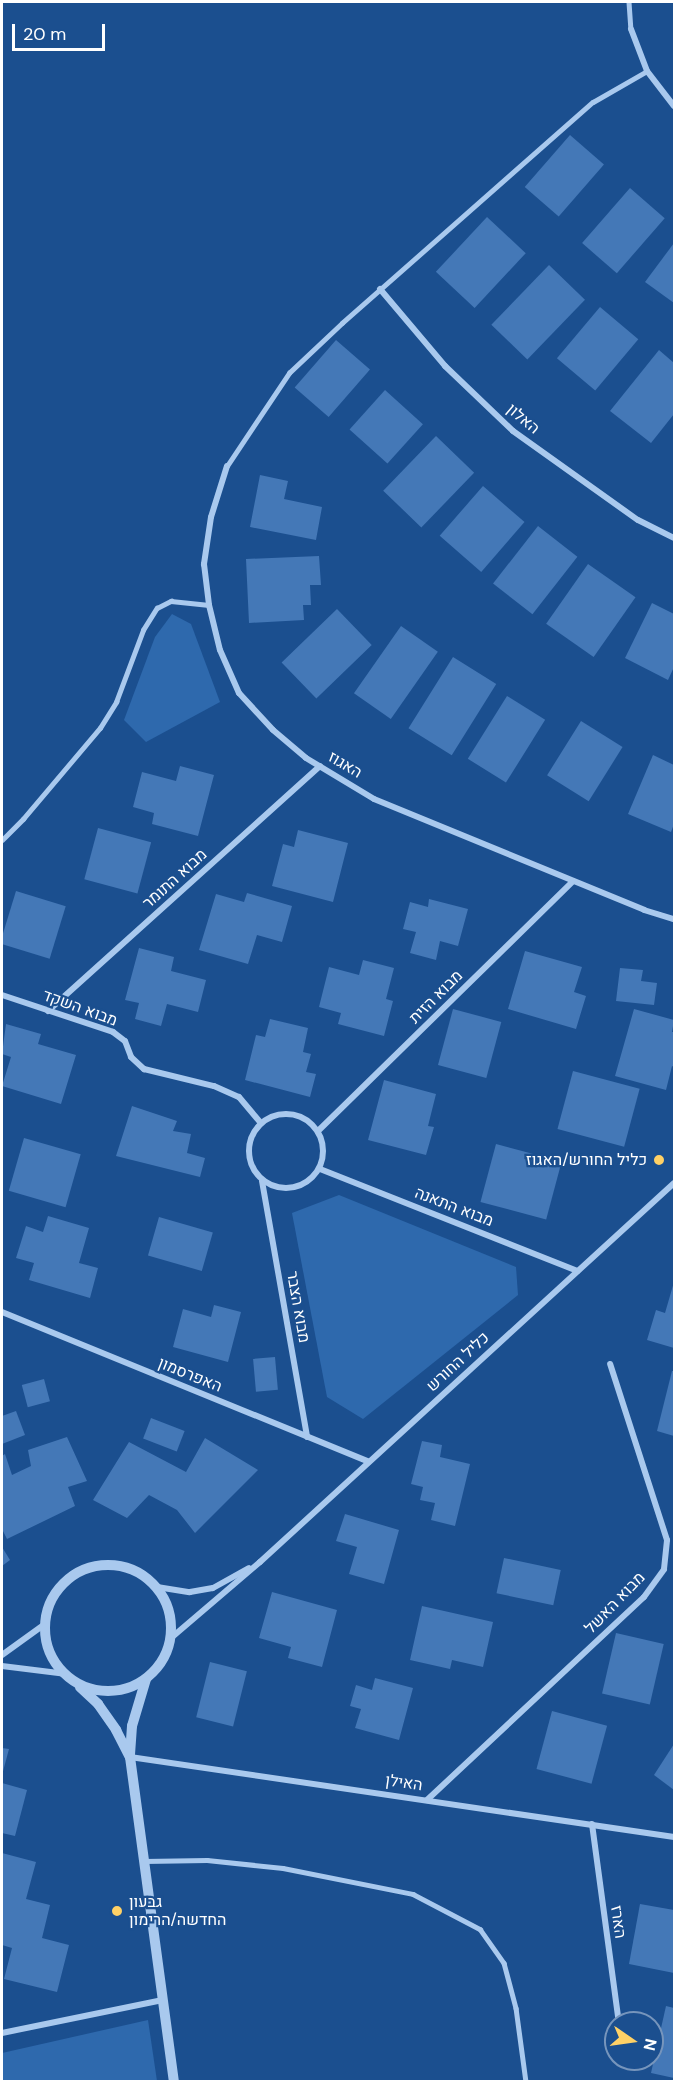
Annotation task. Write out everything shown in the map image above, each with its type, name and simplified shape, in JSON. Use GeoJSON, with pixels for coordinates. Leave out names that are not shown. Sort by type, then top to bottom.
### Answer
{"type":"FeatureCollection","features":[{"type":"Feature","properties":{"kind":"street"},"geometry":{"type":"LineString","coordinates":[[631,28],[647,71],[675,106]]}},
{"type":"Feature","properties":{"kind":"street","name":"האלון"},"geometry":{"type":"LineString","coordinates":[[380,289],[445,366],[513,431],[639,520],[675,538]]}},
{"type":"Feature","properties":{"kind":"street","name":"האגוז"},"geometry":{"type":"LineString","coordinates":[[227,466],[212,517],[204,564],[209,604],[220,650],[238,693],[273,730],[320,766],[374,799],[644,910],[675,919]]}},
{"type":"Feature","properties":{"kind":"street","name":"מבוא התומר"},"geometry":{"type":"LineString","coordinates":[[48,1011],[320,766]]}},
{"type":"Feature","properties":{"kind":"street","name":"מבוא הזית"},"geometry":{"type":"LineString","coordinates":[[318,1131],[573,881]]}},
{"type":"Feature","properties":{"kind":"street","name":"מבוא השקד"},"geometry":{"type":"LineString","coordinates":[[2,995],[113,1032],[125,1041],[131,1057],[144,1069],[214,1086],[239,1096],[261,1123]]}},
{"type":"Feature","properties":{"kind":"street"},"geometry":{"type":"LineString","coordinates":[[286,1113],[310,1121],[318,1131],[323,1143],[320,1169],[311,1180],[300,1187],[287,1189],[274,1187],[262,1181],[251,1163],[248,1150],[251,1137],[261,1123],[273,1116],[286,1113]]}},
{"type":"Feature","properties":{"kind":"street","name":"מבוא התאנה"},"geometry":{"type":"LineString","coordinates":[[320,1169],[578,1270]]}},
{"type":"Feature","properties":{"kind":"street","name":"מבוא הצבר"},"geometry":{"type":"LineString","coordinates":[[262,1181],[307,1437]]}},
{"type":"Feature","properties":{"kind":"street","name":"כליל החורש"},"geometry":{"type":"LineString","coordinates":[[171,1638],[260,1562],[675,1183]]}},
{"type":"Feature","properties":{"kind":"street","name":"האפרסמון"},"geometry":{"type":"LineString","coordinates":[[2,1312],[369,1462]]}},
{"type":"Feature","properties":{"kind":"street","name":"מבוא האשל"},"geometry":{"type":"LineString","coordinates":[[427,1800],[644,1598],[664,1569],[667,1540],[610,1364]]}},
{"type":"Feature","properties":{"kind":"street","name":"כליל החורש"},"geometry":{"type":"LineString","coordinates":[[157,1587],[190,1592],[213,1588],[260,1562]]}},
{"type":"Feature","properties":{"kind":"street"},"geometry":{"type":"LineString","coordinates":[[75,1682],[96,1690],[126,1689],[146,1679],[164,1659],[171,1638],[168,1606],[157,1587],[130,1568],[108,1564],[80,1571],[62,1584],[50,1603],[45,1624],[47,1644],[53,1659],[67,1674],[75,1682],[98,1704],[117,1730],[129,1757]]}},
{"type":"Feature","properties":{"kind":"street"},"geometry":{"type":"LineString","coordinates":[[2,1655],[45,1624]]}},
{"type":"Feature","properties":{"kind":"street"},"geometry":{"type":"LineString","coordinates":[[2,1666],[67,1674]]}},
{"type":"Feature","properties":{"kind":"street"},"geometry":{"type":"LineString","coordinates":[[146,1679],[132,1726],[129,1757],[174,2082]]}},
{"type":"Feature","properties":{"kind":"street","name":"האילן"},"geometry":{"type":"LineString","coordinates":[[129,1757],[675,1837]]}},
{"type":"Feature","properties":{"kind":"street","name":"הארז"},"geometry":{"type":"LineString","coordinates":[[592,1824],[617,2011]]}},
{"type":"Feature","properties":{"kind":"street"},"geometry":{"type":"LineString","coordinates":[[2,2033],[163,2000]]}},
{"type":"Feature","properties":{"kind":"lane"},"geometry":{"type":"LineString","coordinates":[[629,2],[631,28]]}},
{"type":"Feature","properties":{"kind":"lane"},"geometry":{"type":"LineString","coordinates":[[227,466],[289,373],[380,289],[593,102],[647,71]]}},
{"type":"Feature","properties":{"kind":"lane"},"geometry":{"type":"LineString","coordinates":[[2,840],[100,728],[116,702],[143,630],[158,608],[171,601],[209,604]]}},
{"type":"Feature","properties":{"kind":"lane"},"geometry":{"type":"LineString","coordinates":[[144,1861],[207,1860],[283,1868],[402,1891],[422,1898],[480,1929],[504,1963],[516,2008],[526,2082]]}},
{"type":"Feature","properties":{"kind":"shaded area"},"geometry":{"type":"Polygon","coordinates":[[[172,614],[191,624],[220,702],[146,742],[124,720],[155,637],[172,614]]]}},
{"type":"Feature","properties":{"kind":"shaded area"},"geometry":{"type":"Polygon","coordinates":[[[339,1195],[516,1267],[518,1295],[363,1419],[327,1397],[292,1213],[339,1195]]]}},
{"type":"Feature","properties":{"kind":"shaded area"},"geometry":{"type":"Polygon","coordinates":[[[148,2020],[157,2081],[2,2081],[2,2053],[148,2020]]]}},
{"type":"Feature","properties":{"kind":"building"},"geometry":{"type":"Polygon","coordinates":[[[570,135],[604,165],[559,217],[525,187],[570,135]]]}},
{"type":"Feature","properties":{"kind":"building"},"geometry":{"type":"Polygon","coordinates":[[[630,188],[665,218],[617,273],[582,243],[630,188]]]}},
{"type":"Feature","properties":{"kind":"building"},"geometry":{"type":"Polygon","coordinates":[[[487,217],[526,253],[475,308],[436,272],[487,217]]]}},
{"type":"Feature","properties":{"kind":"building"},"geometry":{"type":"Polygon","coordinates":[[[674,243],[674,303],[645,282],[674,243]]]}},
{"type":"Feature","properties":{"kind":"building"},"geometry":{"type":"Polygon","coordinates":[[[549,265],[585,300],[527,359],[491,325],[549,265]]]}},
{"type":"Feature","properties":{"kind":"building"},"geometry":{"type":"Polygon","coordinates":[[[600,307],[638,339],[595,390],[557,358],[600,307]]]}},
{"type":"Feature","properties":{"kind":"building"},"geometry":{"type":"Polygon","coordinates":[[[336,340],[370,370],[329,417],[295,388],[336,340]]]}},
{"type":"Feature","properties":{"kind":"building"},"geometry":{"type":"Polygon","coordinates":[[[659,350],[674,363],[674,414],[651,443],[610,411],[659,350]]]}},
{"type":"Feature","properties":{"kind":"building"},"geometry":{"type":"Polygon","coordinates":[[[385,390],[423,424],[387,464],[350,429],[385,390]]]}},
{"type":"Feature","properties":{"kind":"building"},"geometry":{"type":"Polygon","coordinates":[[[436,436],[474,473],[421,527],[383,491],[436,436]]]}},
{"type":"Feature","properties":{"kind":"building"},"geometry":{"type":"Polygon","coordinates":[[[260,475],[288,481],[284,499],[322,507],[316,540],[250,527],[260,475]]]}},
{"type":"Feature","properties":{"kind":"building"},"geometry":{"type":"Polygon","coordinates":[[[483,486],[525,522],[481,572],[440,536],[483,486]]]}},
{"type":"Feature","properties":{"kind":"building"},"geometry":{"type":"Polygon","coordinates":[[[538,526],[577,557],[532,614],[493,584],[538,526]]]}},
{"type":"Feature","properties":{"kind":"building"},"geometry":{"type":"Polygon","coordinates":[[[319,556],[321,585],[310,585],[311,605],[303,605],[304,620],[249,623],[246,559],[319,556]]]}},
{"type":"Feature","properties":{"kind":"building"},"geometry":{"type":"Polygon","coordinates":[[[588,564],[636,597],[594,657],[546,624],[588,564]]]}},
{"type":"Feature","properties":{"kind":"building"},"geometry":{"type":"Polygon","coordinates":[[[652,603],[674,614],[674,667],[668,680],[625,658],[652,603]]]}},
{"type":"Feature","properties":{"kind":"building"},"geometry":{"type":"Polygon","coordinates":[[[337,609],[372,645],[316,698],[282,662],[337,609]]]}},
{"type":"Feature","properties":{"kind":"building"},"geometry":{"type":"Polygon","coordinates":[[[401,626],[438,652],[391,719],[354,693],[401,626]]]}},
{"type":"Feature","properties":{"kind":"building"},"geometry":{"type":"Polygon","coordinates":[[[453,657],[496,684],[452,755],[408,728],[453,657]]]}},
{"type":"Feature","properties":{"kind":"building"},"geometry":{"type":"Polygon","coordinates":[[[507,696],[545,720],[506,783],[468,759],[507,696]]]}},
{"type":"Feature","properties":{"kind":"building"},"geometry":{"type":"Polygon","coordinates":[[[581,721],[623,747],[589,801],[547,775],[581,721]]]}},
{"type":"Feature","properties":{"kind":"building"},"geometry":{"type":"Polygon","coordinates":[[[653,755],[674,765],[674,824],[671,832],[628,814],[653,755]]]}},
{"type":"Feature","properties":{"kind":"building"},"geometry":{"type":"Polygon","coordinates":[[[180,766],[214,775],[198,836],[152,824],[154,813],[133,807],[142,772],[176,781],[180,766]]]}},
{"type":"Feature","properties":{"kind":"building"},"geometry":{"type":"Polygon","coordinates":[[[98,828],[151,842],[137,893],[84,879],[98,828]]]}},
{"type":"Feature","properties":{"kind":"building"},"geometry":{"type":"Polygon","coordinates":[[[298,830],[348,843],[333,902],[272,886],[283,844],[294,847],[298,830]]]}},
{"type":"Feature","properties":{"kind":"building"},"geometry":{"type":"Polygon","coordinates":[[[16,891],[66,906],[50,959],[2,944],[2,937],[16,891]]]}},
{"type":"Feature","properties":{"kind":"building"},"geometry":{"type":"Polygon","coordinates":[[[247,893],[292,906],[282,942],[257,935],[248,964],[199,950],[216,894],[244,902],[247,893]]]}},
{"type":"Feature","properties":{"kind":"building"},"geometry":{"type":"Polygon","coordinates":[[[429,899],[468,909],[458,946],[440,941],[436,960],[410,953],[416,932],[403,929],[410,902],[428,907],[429,899]]]}},
{"type":"Feature","properties":{"kind":"building"},"geometry":{"type":"Polygon","coordinates":[[[139,948],[174,957],[171,971],[206,980],[198,1012],[167,1004],[161,1026],[135,1019],[139,1003],[125,1000],[139,948]]]}},
{"type":"Feature","properties":{"kind":"building"},"geometry":{"type":"Polygon","coordinates":[[[525,951],[582,967],[574,992],[586,996],[576,1029],[508,1009],[525,951]]]}},
{"type":"Feature","properties":{"kind":"building"},"geometry":{"type":"Polygon","coordinates":[[[363,960],[394,968],[386,999],[393,1001],[384,1036],[338,1024],[341,1013],[319,1007],[329,967],[359,975],[363,960]]]}},
{"type":"Feature","properties":{"kind":"building"},"geometry":{"type":"Polygon","coordinates":[[[620,968],[643,970],[641,981],[657,983],[654,1005],[616,1001],[620,968]]]}},
{"type":"Feature","properties":{"kind":"building"},"geometry":{"type":"Polygon","coordinates":[[[453,1009],[501,1022],[486,1078],[438,1065],[453,1009]]]}},
{"type":"Feature","properties":{"kind":"building"},"geometry":{"type":"Polygon","coordinates":[[[634,1009],[674,1020],[672,1032],[674,1032],[674,1067],[672,1066],[666,1090],[615,1076],[634,1009]]]}},
{"type":"Feature","properties":{"kind":"building"},"geometry":{"type":"Polygon","coordinates":[[[270,1019],[308,1028],[303,1052],[311,1054],[306,1072],[316,1074],[310,1097],[245,1080],[256,1035],[265,1037],[270,1019]]]}},
{"type":"Feature","properties":{"kind":"building"},"geometry":{"type":"Polygon","coordinates":[[[6,1024],[41,1034],[38,1044],[76,1055],[61,1104],[2,1086],[11,1057],[2,1054],[6,1024]]]}},
{"type":"Feature","properties":{"kind":"building"},"geometry":{"type":"Polygon","coordinates":[[[573,1071],[640,1089],[624,1147],[557,1129],[573,1071]]]}},
{"type":"Feature","properties":{"kind":"building"},"geometry":{"type":"Polygon","coordinates":[[[384,1080],[436,1094],[428,1126],[434,1127],[426,1155],[368,1140],[384,1080]]]}},
{"type":"Feature","properties":{"kind":"building"},"geometry":{"type":"Polygon","coordinates":[[[132,1106],[177,1121],[173,1131],[191,1134],[187,1153],[205,1158],[200,1177],[116,1156],[132,1106]]]}},
{"type":"Feature","properties":{"kind":"building"},"geometry":{"type":"Polygon","coordinates":[[[24,1138],[81,1154],[66,1207],[9,1191],[24,1138]]]}},
{"type":"Feature","properties":{"kind":"building"},"geometry":{"type":"Polygon","coordinates":[[[496,1144],[562,1162],[546,1220],[480,1202],[496,1144]]]}},
{"type":"Feature","properties":{"kind":"building"},"geometry":{"type":"Polygon","coordinates":[[[48,1216],[89,1228],[79,1263],[98,1268],[90,1298],[29,1280],[34,1263],[16,1258],[26,1226],[43,1232],[48,1216]]]}},
{"type":"Feature","properties":{"kind":"building"},"geometry":{"type":"Polygon","coordinates":[[[159,1217],[213,1232],[202,1271],[148,1255],[159,1217]]]}},
{"type":"Feature","properties":{"kind":"building"},"geometry":{"type":"Polygon","coordinates":[[[674,1282],[674,1348],[647,1340],[656,1310],[665,1313],[674,1282]]]}},
{"type":"Feature","properties":{"kind":"building"},"geometry":{"type":"Polygon","coordinates":[[[214,1305],[241,1312],[228,1362],[173,1347],[183,1309],[211,1317],[214,1305]]]}},
{"type":"Feature","properties":{"kind":"building"},"geometry":{"type":"Polygon","coordinates":[[[275,1357],[278,1390],[256,1392],[253,1359],[275,1357]]]}},
{"type":"Feature","properties":{"kind":"building"},"geometry":{"type":"Polygon","coordinates":[[[672,1371],[674,1371],[674,1436],[657,1431],[672,1371]]]}},
{"type":"Feature","properties":{"kind":"building"},"geometry":{"type":"Polygon","coordinates":[[[44,1379],[50,1401],[28,1407],[22,1385],[44,1379]]]}},
{"type":"Feature","properties":{"kind":"building"},"geometry":{"type":"Polygon","coordinates":[[[16,1411],[25,1435],[2,1444],[2,1416],[16,1411]]]}},
{"type":"Feature","properties":{"kind":"building"},"geometry":{"type":"Polygon","coordinates":[[[151,1418],[185,1431],[177,1451],[143,1439],[151,1418]]]}},
{"type":"Feature","properties":{"kind":"building"},"geometry":{"type":"Polygon","coordinates":[[[67,1437],[87,1481],[68,1487],[75,1506],[7,1539],[2,1529],[2,1456],[5,1454],[12,1475],[31,1466],[28,1450],[67,1437]]]}},
{"type":"Feature","properties":{"kind":"building"},"geometry":{"type":"Polygon","coordinates":[[[205,1438],[258,1470],[195,1533],[177,1510],[149,1495],[127,1518],[93,1500],[129,1442],[186,1472],[205,1438]]]}},
{"type":"Feature","properties":{"kind":"building"},"geometry":{"type":"Polygon","coordinates":[[[422,1441],[442,1445],[440,1457],[470,1464],[455,1526],[431,1520],[435,1503],[420,1500],[423,1487],[411,1484],[422,1441]]]}},
{"type":"Feature","properties":{"kind":"building"},"geometry":{"type":"Polygon","coordinates":[[[345,1514],[399,1530],[384,1584],[349,1574],[357,1547],[336,1541],[345,1514]]]}},
{"type":"Feature","properties":{"kind":"building"},"geometry":{"type":"Polygon","coordinates":[[[2,1547],[10,1560],[2,1566],[2,1547]]]}},
{"type":"Feature","properties":{"kind":"building"},"geometry":{"type":"Polygon","coordinates":[[[504,1558],[561,1570],[553,1605],[497,1593],[504,1558]]]}},
{"type":"Feature","properties":{"kind":"building"},"geometry":{"type":"Polygon","coordinates":[[[272,1592],[337,1610],[322,1667],[288,1658],[291,1647],[259,1638],[272,1592]]]}},
{"type":"Feature","properties":{"kind":"building"},"geometry":{"type":"Polygon","coordinates":[[[422,1606],[493,1622],[483,1667],[452,1660],[450,1669],[410,1660],[422,1606]]]}},
{"type":"Feature","properties":{"kind":"building"},"geometry":{"type":"Polygon","coordinates":[[[616,1633],[664,1644],[650,1704],[602,1693],[616,1633]]]}},
{"type":"Feature","properties":{"kind":"building"},"geometry":{"type":"Polygon","coordinates":[[[210,1662],[247,1671],[233,1726],[196,1717],[210,1662]]]}},
{"type":"Feature","properties":{"kind":"building"},"geometry":{"type":"Polygon","coordinates":[[[375,1678],[413,1688],[399,1740],[355,1728],[361,1709],[350,1706],[356,1685],[372,1690],[375,1678]]]}},
{"type":"Feature","properties":{"kind":"building"},"geometry":{"type":"Polygon","coordinates":[[[552,1711],[607,1726],[592,1784],[536,1769],[552,1711]]]}},
{"type":"Feature","properties":{"kind":"building"},"geometry":{"type":"Polygon","coordinates":[[[674,1744],[674,1790],[654,1775],[674,1744]]]}},
{"type":"Feature","properties":{"kind":"building"},"geometry":{"type":"Polygon","coordinates":[[[2,1748],[9,1749],[2,1775],[2,1748]]]}},
{"type":"Feature","properties":{"kind":"building"},"geometry":{"type":"Polygon","coordinates":[[[2,1783],[27,1790],[15,1836],[2,1833],[2,1783]]]}},
{"type":"Feature","properties":{"kind":"building"},"geometry":{"type":"Polygon","coordinates":[[[2,1853],[36,1862],[26,1899],[50,1905],[42,1938],[69,1945],[57,1992],[4,1979],[12,1948],[2,1945],[2,1853]]]}},
{"type":"Feature","properties":{"kind":"building"},"geometry":{"type":"Polygon","coordinates":[[[640,1904],[674,1910],[674,1973],[629,1964],[640,1904]]]}},
{"type":"Feature","properties":{"kind":"building"},"geometry":{"type":"Polygon","coordinates":[[[666,2006],[674,2008],[674,2078],[651,2073],[651,2071],[664,2071],[666,2006]]]}},
{"type":"Feature","properties":{"kind":"place","name":"כליל החורש/האגוז"},"geometry":{"type":"Point","coordinates":[659,1160]}},
{"type":"Feature","properties":{"kind":"place","name":"גבעון החדשה/הרימון"},"geometry":{"type":"Point","coordinates":[117,1911]}}]}
